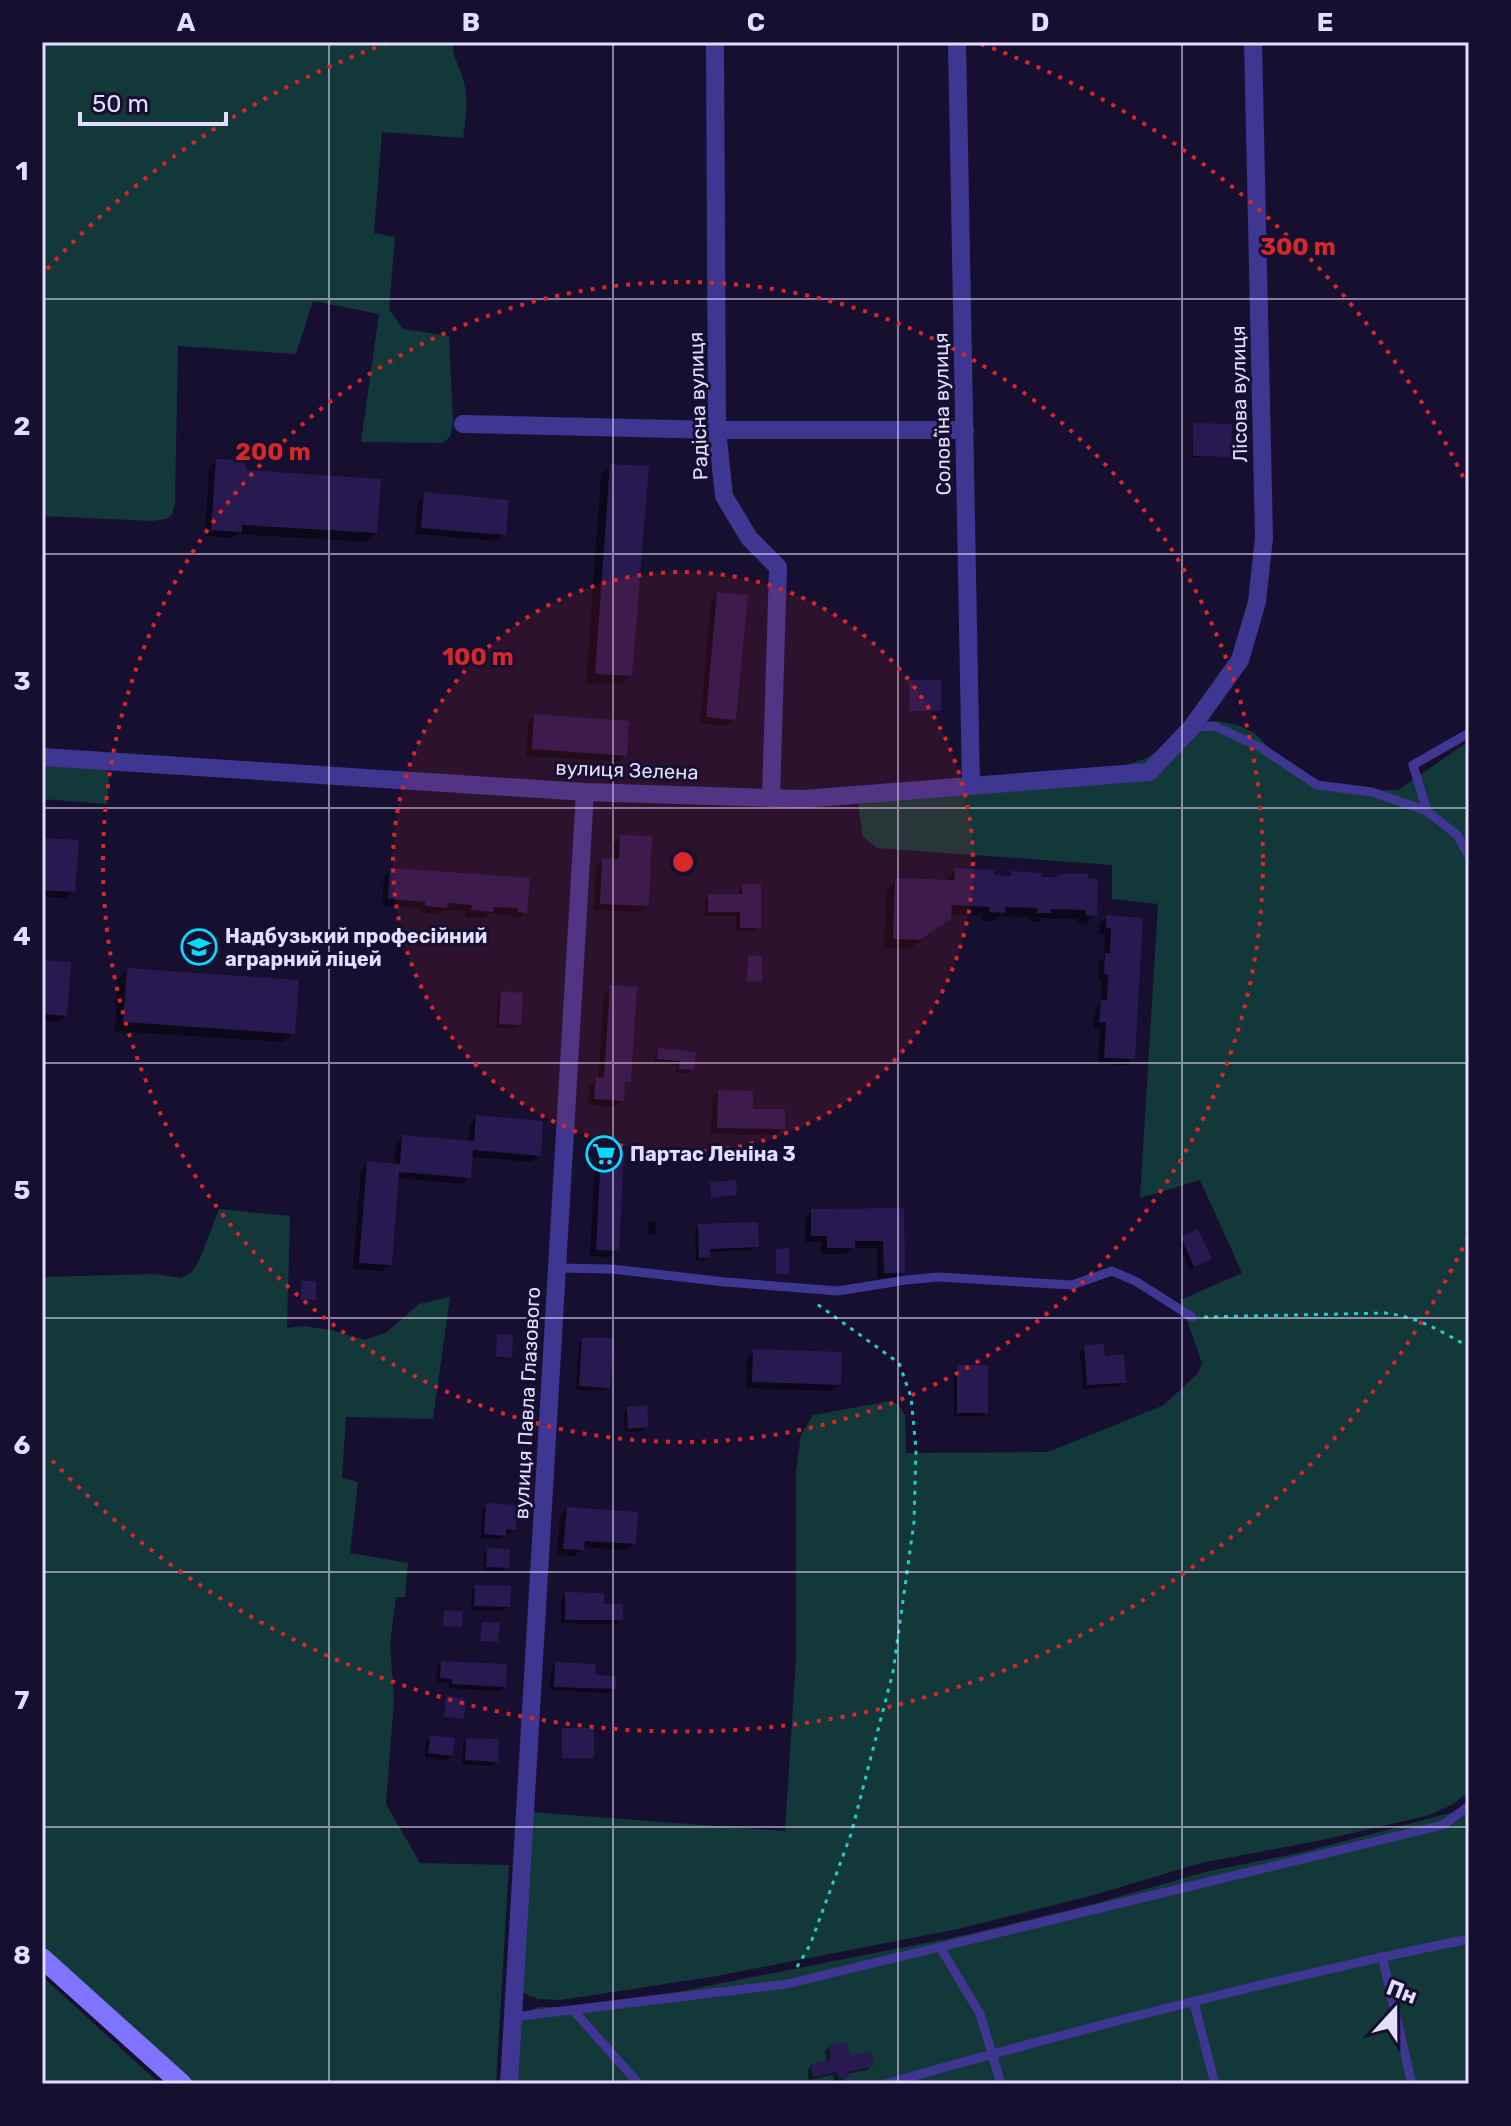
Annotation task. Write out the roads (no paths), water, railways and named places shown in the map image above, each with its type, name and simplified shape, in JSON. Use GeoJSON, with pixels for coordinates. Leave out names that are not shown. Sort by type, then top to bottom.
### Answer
{"type":"FeatureCollection","features":[{"type":"Feature","properties":{"kind":"main road"},"geometry":{"type":"LineString","coordinates":[[42,1958],[182,2084]]}},
{"type":"Feature","properties":{"kind":"street","name":"Радісна вулиця"},"geometry":{"type":"LineString","coordinates":[[715,42],[717,430],[724,496],[749,538],[778,567],[771,797]]}},
{"type":"Feature","properties":{"kind":"street","name":"Соловʼїна вулиця"},"geometry":{"type":"LineString","coordinates":[[957,42],[971,786]]}},
{"type":"Feature","properties":{"kind":"street","name":"Лісова вулиця"},"geometry":{"type":"LineString","coordinates":[[1192,727],[1240,660],[1257,602],[1264,538],[1253,42]]}},
{"type":"Feature","properties":{"kind":"street"},"geometry":{"type":"LineString","coordinates":[[463,424],[717,430],[965,430]]}},
{"type":"Feature","properties":{"kind":"street","name":"вулиця Зелена"},"geometry":{"type":"LineString","coordinates":[[42,757],[585,792],[803,799],[1149,772],[1192,727]]}},
{"type":"Feature","properties":{"kind":"street","name":"вулиця Павла Глазового"},"geometry":{"type":"LineString","coordinates":[[509,2084],[585,792]]}},
{"type":"Feature","properties":{"kind":"lane"},"geometry":{"type":"LineString","coordinates":[[1192,727],[1214,726],[1260,747],[1317,785],[1372,792],[1427,811],[1457,835],[1469,856]]}},
{"type":"Feature","properties":{"kind":"lane"},"geometry":{"type":"LineString","coordinates":[[1427,811],[1413,765],[1469,733]]}},
{"type":"Feature","properties":{"kind":"lane"},"geometry":{"type":"LineString","coordinates":[[557,1268],[612,1269],[838,1291],[938,1277],[1072,1285],[1112,1271],[1137,1282],[1192,1317]]}},
{"type":"Feature","properties":{"kind":"lane"},"geometry":{"type":"LineString","coordinates":[[513,2017],[787,1984],[1443,1825],[1469,1806]]}},
{"type":"Feature","properties":{"kind":"lane"},"geometry":{"type":"LineString","coordinates":[[885,2084],[1382,1956],[1469,1939]]}},
{"type":"Feature","properties":{"kind":"lane"},"geometry":{"type":"LineString","coordinates":[[940,1947],[980,2014],[1001,2084]]}},
{"type":"Feature","properties":{"kind":"lane"},"geometry":{"type":"LineString","coordinates":[[1382,1956],[1412,2084]]}},
{"type":"Feature","properties":{"kind":"lane"},"geometry":{"type":"LineString","coordinates":[[1194,2003],[1215,2084]]}},
{"type":"Feature","properties":{"kind":"lane"},"geometry":{"type":"LineString","coordinates":[[573,2010],[639,2084]]}},
{"type":"Feature","properties":{"kind":"place","name":"Надбузький професійний аграрний ліцей"},"geometry":{"type":"Point","coordinates":[199,947]}},
{"type":"Feature","properties":{"kind":"place","name":"Партас Леніна 3"},"geometry":{"type":"Point","coordinates":[604,1154]}}]}
